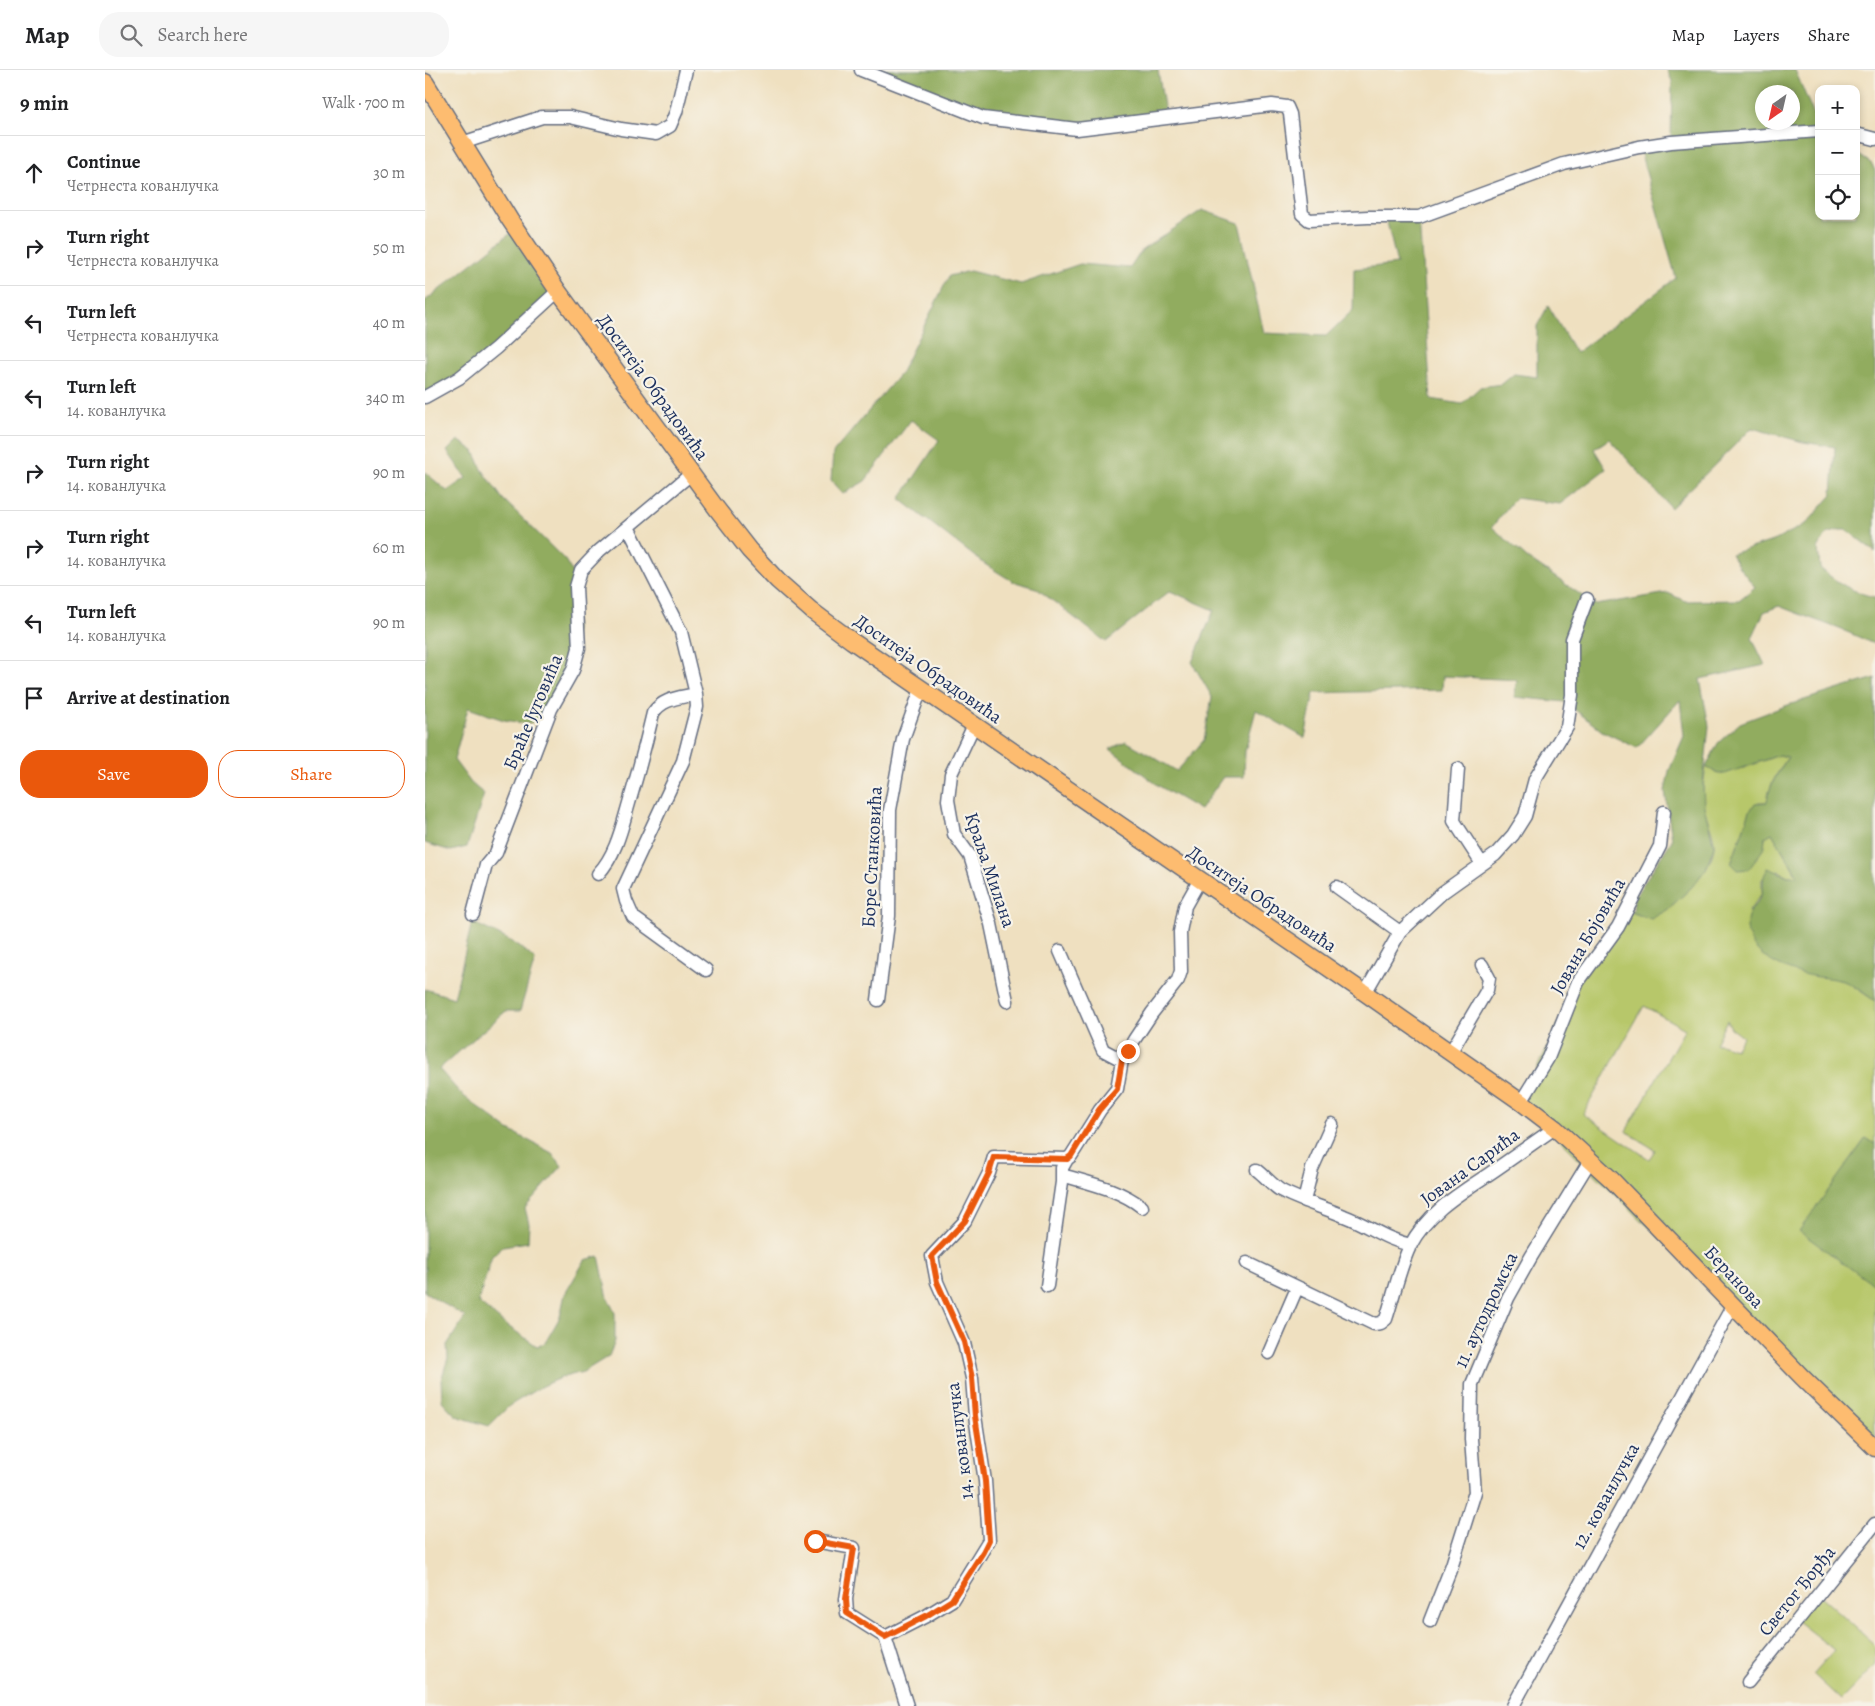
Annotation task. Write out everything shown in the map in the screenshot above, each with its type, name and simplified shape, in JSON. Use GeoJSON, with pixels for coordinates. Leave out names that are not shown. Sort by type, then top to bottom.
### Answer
{"type":"FeatureCollection","features":[{"type":"Feature","properties":{"kind":"main road","name":"Доситеја Обрадовића"},"geometry":{"type":"LineString","coordinates":[[425,82],[510,220],[558,291],[691,474],[749,550],[783,586],[852,641],[1521,1102],[1559,1131]]}},
{"type":"Feature","properties":{"kind":"main road","name":"Беранова"},"geometry":{"type":"LineString","coordinates":[[1559,1131],[1591,1158],[1802,1377],[1875,1448]]}},
{"type":"Feature","properties":{"kind":"street"},"geometry":{"type":"LineString","coordinates":[[462,143],[542,117],[554,116],[656,134],[669,126],[676,112],[686,70]]}},
{"type":"Feature","properties":{"kind":"street"},"geometry":{"type":"LineString","coordinates":[[861,70],[983,118],[1077,129],[1282,105],[1287,108],[1290,114],[1302,214],[1309,220],[1419,217],[1564,164],[1630,149],[1671,142],[1815,131]]}},
{"type":"Feature","properties":{"kind":"street"},"geometry":{"type":"LineString","coordinates":[[1860,135],[1875,139]]}},
{"type":"Feature","properties":{"kind":"street"},"geometry":{"type":"LineString","coordinates":[[425,397],[459,378],[496,348],[558,291]]}},
{"type":"Feature","properties":{"kind":"street","name":"Браће Југовића"},"geometry":{"type":"LineString","coordinates":[[473,914],[486,865],[496,853],[551,709],[573,670],[579,648],[576,587],[581,570],[599,551],[691,474]]}},
{"type":"Feature","properties":{"kind":"street"},"geometry":{"type":"LineString","coordinates":[[628,527],[681,632],[696,694],[697,707],[683,761],[623,889],[633,918],[706,970]]}},
{"type":"Feature","properties":{"kind":"street"},"geometry":{"type":"LineString","coordinates":[[1365,994],[1400,932],[1443,892],[1495,854],[1513,835],[1525,816],[1535,780],[1567,727],[1572,695],[1572,639],[1587,599]]}},
{"type":"Feature","properties":{"kind":"street","name":"Боре Станковића"},"geometry":{"type":"LineString","coordinates":[[878,1000],[889,916],[890,810],[903,739],[921,689]]}},
{"type":"Feature","properties":{"kind":"street"},"geometry":{"type":"LineString","coordinates":[[598,874],[605,867],[619,834],[641,764],[653,713],[665,701],[696,694]]}},
{"type":"Feature","properties":{"kind":"street","name":"Краља Милана"},"geometry":{"type":"LineString","coordinates":[[974,725],[951,774],[948,800],[955,834],[970,856],[991,924],[1007,1001]]}},
{"type":"Feature","properties":{"kind":"street"},"geometry":{"type":"LineString","coordinates":[[1458,769],[1454,821],[1482,864]]}},
{"type":"Feature","properties":{"kind":"street","name":"Јована Бојовића"},"geometry":{"type":"LineString","coordinates":[[1521,1102],[1548,1058],[1578,982],[1618,927],[1660,846],[1664,812]]}},
{"type":"Feature","properties":{"kind":"street"},"geometry":{"type":"LineString","coordinates":[[1047,1286],[1062,1168],[1099,1110],[1117,1089],[1122,1060],[1152,1012],[1178,980],[1181,971],[1180,932],[1185,906],[1199,880]]}},
{"type":"Feature","properties":{"kind":"street"},"geometry":{"type":"LineString","coordinates":[[1337,887],[1400,932]]}},
{"type":"Feature","properties":{"kind":"street"},"geometry":{"type":"LineString","coordinates":[[1060,951],[1103,1050],[1122,1060]]}},
{"type":"Feature","properties":{"kind":"street"},"geometry":{"type":"LineString","coordinates":[[1450,1053],[1487,990],[1489,978],[1481,966]]}},
{"type":"Feature","properties":{"kind":"street"},"geometry":{"type":"LineString","coordinates":[[1304,1201],[1312,1170],[1332,1124]]}},
{"type":"Feature","properties":{"kind":"street","name":"Јована Сарића"},"geometry":{"type":"LineString","coordinates":[[1247,1263],[1374,1324],[1381,1323],[1386,1319],[1400,1270],[1411,1245],[1434,1214],[1455,1197],[1559,1131]]}},
{"type":"Feature","properties":{"kind":"street","name":"14. кованлучка"},"geometry":{"type":"LineString","coordinates":[[885,1637],[952,1600],[989,1540],[985,1481],[975,1416],[972,1378],[964,1342],[937,1282],[932,1256],[965,1221],[989,1173],[994,1157],[1067,1159]]}},
{"type":"Feature","properties":{"kind":"street","name":"11. аутодромска"},"geometry":{"type":"LineString","coordinates":[[1430,1621],[1452,1565],[1475,1492],[1471,1439],[1472,1384],[1508,1298],[1591,1158]]}},
{"type":"Feature","properties":{"kind":"street"},"geometry":{"type":"LineString","coordinates":[[1257,1170],[1278,1188],[1304,1201],[1359,1222],[1391,1240],[1411,1245]]}},
{"type":"Feature","properties":{"kind":"street"},"geometry":{"type":"LineString","coordinates":[[1062,1175],[1124,1196],[1142,1207]]}},
{"type":"Feature","properties":{"kind":"street"},"geometry":{"type":"LineString","coordinates":[[1269,1353],[1297,1288]]}},
{"type":"Feature","properties":{"kind":"street","name":"12. кованлучка"},"geometry":{"type":"LineString","coordinates":[[1513,1706],[1733,1304]]}},
{"type":"Feature","properties":{"kind":"street","name":"Светог Ђорђа"},"geometry":{"type":"LineString","coordinates":[[1748,1682],[1875,1524]]}},
{"type":"Feature","properties":{"kind":"street"},"geometry":{"type":"LineString","coordinates":[[815,1541],[854,1548],[846,1599],[847,1613],[885,1637],[907,1706]]}},
{"type":"Feature","properties":{"kind":"green space"},"geometry":{"type":"Polygon","coordinates":[[[859,70],[1158,70],[1166,118],[1077,129],[989,118],[859,70]]]}},
{"type":"Feature","properties":{"kind":"green space"},"geometry":{"type":"Polygon","coordinates":[[[1667,70],[1795,70],[1815,118],[1815,220],[1860,220],[1860,156],[1872,164],[1875,171],[1875,552],[1847,530],[1827,534],[1818,548],[1820,568],[1846,586],[1860,593],[1875,597],[1875,643],[1779,606],[1764,612],[1752,638],[1765,665],[1700,679],[1709,726],[1703,784],[1704,806],[1714,846],[1706,869],[1691,888],[1667,910],[1651,919],[1633,913],[1634,898],[1672,840],[1665,791],[1669,771],[1684,736],[1680,700],[1637,748],[1602,731],[1565,702],[1514,697],[1517,680],[1443,676],[1442,690],[1314,693],[1305,738],[1256,710],[1245,751],[1244,777],[1223,777],[1200,810],[1159,786],[1110,749],[1126,741],[1177,771],[1204,740],[1212,697],[1192,662],[1214,610],[1170,591],[1106,642],[1036,588],[1012,581],[983,563],[900,499],[939,440],[911,420],[865,481],[843,494],[831,481],[833,453],[900,374],[949,276],[970,271],[1021,284],[1080,264],[1130,268],[1142,250],[1202,210],[1239,223],[1264,333],[1326,336],[1353,310],[1354,269],[1397,264],[1386,218],[1419,217],[1431,399],[1462,404],[1480,387],[1502,384],[1514,374],[1537,377],[1537,326],[1548,306],[1576,353],[1676,278],[1639,147],[1671,142],[1672,81],[1667,70]],[[1752,428],[1671,508],[1609,439],[1594,449],[1606,469],[1560,504],[1515,498],[1492,527],[1527,558],[1596,605],[1668,593],[1685,601],[1739,600],[1755,587],[1731,554],[1776,540],[1807,523],[1832,495],[1835,447],[1803,442],[1752,428]]]}},
{"type":"Feature","properties":{"kind":"green space"},"geometry":{"type":"Polygon","coordinates":[[[516,229],[558,291],[496,348],[425,397],[425,301],[516,229]]]}},
{"type":"Feature","properties":{"kind":"green space"},"geometry":{"type":"Polygon","coordinates":[[[458,440],[474,451],[482,469],[502,498],[565,560],[577,580],[573,670],[551,709],[530,724],[504,720],[468,708],[454,760],[471,783],[484,794],[467,847],[451,851],[425,843],[425,472],[447,491],[466,478],[447,451],[458,440]]]}},
{"type":"Feature","properties":{"kind":"green space"},"geometry":{"type":"Polygon","coordinates":[[[1875,678],[1875,1001],[1846,982],[1802,974],[1771,961],[1754,947],[1749,938],[1748,916],[1762,893],[1763,879],[1768,868],[1788,876],[1798,876],[1772,833],[1765,837],[1764,848],[1749,869],[1738,870],[1731,863],[1750,811],[1755,803],[1767,802],[1772,784],[1788,757],[1779,755],[1725,774],[1715,772],[1706,767],[1718,743],[1740,723],[1788,705],[1875,678]]]}},
{"type":"Feature","properties":{"kind":"green space"},"geometry":{"type":"Polygon","coordinates":[[[1779,755],[1788,757],[1777,773],[1767,802],[1758,802],[1750,811],[1731,863],[1763,848],[1765,837],[1772,833],[1798,877],[1788,876],[1779,871],[1762,879],[1762,893],[1749,911],[1777,964],[1813,976],[1828,977],[1847,982],[1875,1001],[1875,1144],[1866,1138],[1800,1231],[1875,1286],[1875,1448],[1521,1102],[1578,982],[1626,911],[1667,910],[1696,881],[1708,864],[1714,842],[1703,804],[1706,767],[1715,772],[1744,768],[1779,755]],[[1644,1006],[1583,1114],[1649,1159],[1655,1150],[1626,1131],[1685,1029],[1644,1006]],[[1727,1020],[1715,1044],[1735,1049],[1743,1037],[1731,1028],[1727,1020]]]}},
{"type":"Feature","properties":{"kind":"green space"},"geometry":{"type":"Polygon","coordinates":[[[472,922],[513,943],[535,960],[520,1011],[506,1011],[439,1069],[461,1094],[507,1129],[552,1153],[562,1166],[525,1208],[529,1224],[528,1242],[503,1246],[492,1256],[478,1302],[502,1322],[537,1346],[545,1343],[560,1317],[565,1294],[585,1260],[599,1256],[608,1298],[615,1313],[615,1341],[609,1356],[583,1372],[560,1378],[542,1386],[509,1406],[489,1426],[456,1416],[442,1401],[441,1380],[448,1358],[447,1345],[465,1317],[425,1292],[425,989],[454,998],[472,922]]]}},
{"type":"Feature","properties":{"kind":"green space"},"geometry":{"type":"Polygon","coordinates":[[[1866,1138],[1875,1144],[1875,1286],[1799,1231],[1866,1138]]]}},
{"type":"Feature","properties":{"kind":"green space"},"geometry":{"type":"Polygon","coordinates":[[[1818,1594],[1875,1645],[1875,1665],[1841,1700],[1813,1674],[1834,1650],[1797,1621],[1818,1594]]]}},
{"type":"Feature","properties":{"kind":"route"},"geometry":{"type":"LineString","coordinates":[[815,1541],[854,1548],[846,1599],[847,1613],[885,1637],[952,1600],[983,1552],[989,1540],[985,1481],[975,1416],[972,1378],[964,1342],[942,1297],[932,1256],[945,1240],[965,1221],[989,1173],[994,1157],[1067,1159],[1071,1156],[1099,1110],[1117,1089],[1122,1060],[1128,1051]]}}]}
